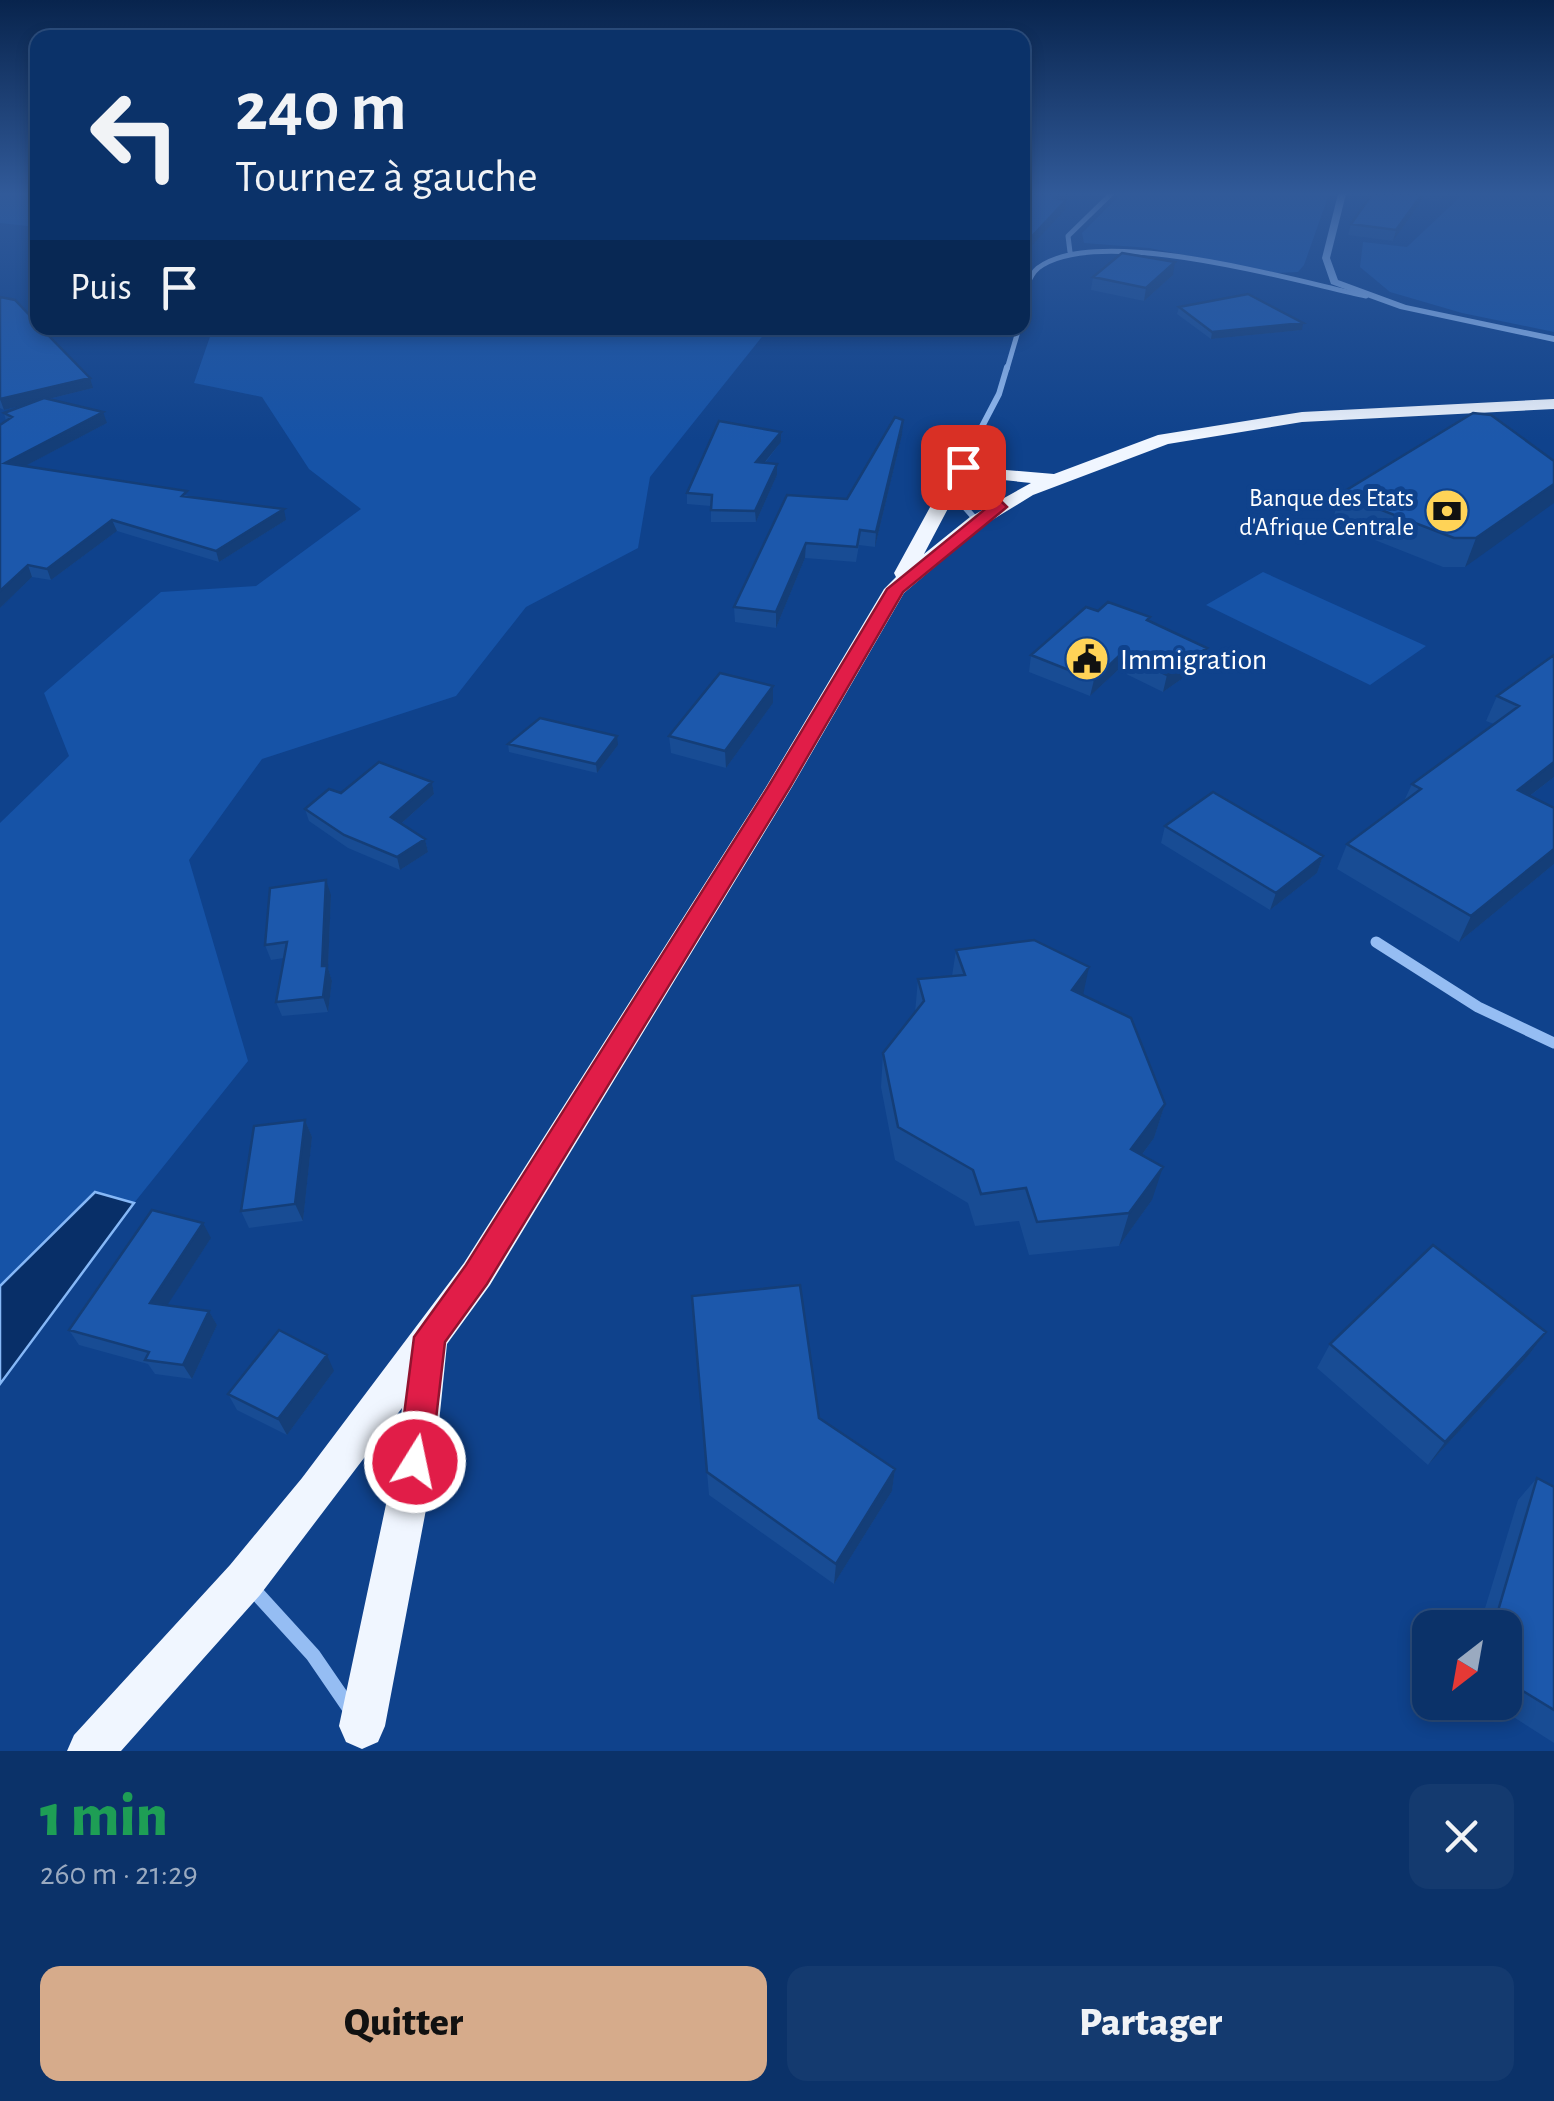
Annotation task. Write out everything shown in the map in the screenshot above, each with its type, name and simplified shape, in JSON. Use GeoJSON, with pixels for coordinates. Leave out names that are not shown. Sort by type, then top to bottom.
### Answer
{"type":"FeatureCollection","features":[{"type":"Feature","properties":{"kind":"highway"},"geometry":{"type":"LineString","coordinates":[[896,589],[988,514],[1052,479],[1164,439],[1302,416],[1554,404]]}},
{"type":"Feature","properties":{"kind":"highway"},"geometry":{"type":"LineString","coordinates":[[100,1748],[316,1492],[477,1274],[779,787],[960,473],[1052,479]]}},
{"type":"Feature","properties":{"kind":"highway"},"geometry":{"type":"LineString","coordinates":[[364,1732],[418,1444],[430,1337]]}},
{"type":"Feature","properties":{"kind":"street"},"geometry":{"type":"LineString","coordinates":[[1264,276],[1554,340]]}},
{"type":"Feature","properties":{"kind":"street"},"geometry":{"type":"LineString","coordinates":[[1330,276],[1334,282],[1366,296]]}},
{"type":"Feature","properties":{"kind":"street"},"geometry":{"type":"LineString","coordinates":[[988,514],[962,504],[960,473],[999,394],[1017,335]]}},
{"type":"Feature","properties":{"kind":"street"},"geometry":{"type":"LineString","coordinates":[[960,473],[988,514]]}},
{"type":"Feature","properties":{"kind":"street"},"geometry":{"type":"LineString","coordinates":[[1376,942],[1478,1007],[1554,1044]]}},
{"type":"Feature","properties":{"kind":"street"},"geometry":{"type":"LineString","coordinates":[[245,1580],[314,1654],[364,1732]]}},
{"type":"Feature","properties":{"kind":"shaded area"},"geometry":{"type":"Polygon","coordinates":[[[1370,276],[1554,276],[1554,332],[1462,313],[1390,292],[1370,276]]]}},
{"type":"Feature","properties":{"kind":"shaded area"},"geometry":{"type":"Polygon","coordinates":[[[211,335],[763,335],[650,477],[638,548],[526,607],[456,696],[262,759],[189,860],[248,1061],[134,1203],[95,1192],[0,1286],[0,823],[69,756],[44,693],[161,592],[256,586],[361,509],[309,469],[262,397],[194,383],[211,335]]]}},
{"type":"Feature","properties":{"kind":"shaded area"},"geometry":{"type":"Polygon","coordinates":[[[1263,572],[1426,646],[1370,685],[1206,605],[1263,572]]]}},
{"type":"Feature","properties":{"kind":"shaded area"},"geometry":{"type":"Polygon","coordinates":[[[95,1192],[134,1203],[0,1384],[0,1286],[95,1192]]]}},
{"type":"Feature","properties":{"kind":"building"},"geometry":{"type":"Polygon","coordinates":[[[1095,276],[1160,276],[1146,288],[1095,276]]]}},
{"type":"Feature","properties":{"kind":"building"},"geometry":{"type":"Polygon","coordinates":[[[1248,294],[1303,323],[1212,332],[1179,307],[1248,294]]]}},
{"type":"Feature","properties":{"kind":"building"},"geometry":{"type":"Polygon","coordinates":[[[0,297],[15,300],[30,316],[30,335],[48,335],[90,378],[0,399],[0,297]]]}},
{"type":"Feature","properties":{"kind":"building"},"geometry":{"type":"Polygon","coordinates":[[[44,398],[103,412],[5,463],[187,491],[182,496],[284,509],[216,551],[112,520],[47,569],[28,565],[0,591],[0,425],[12,417],[4,413],[44,398]]]}},
{"type":"Feature","properties":{"kind":"building","name":"Banque des Etats d'Afrique Centrale"},"geometry":{"type":"Polygon","coordinates":[[[1473,413],[1491,415],[1554,461],[1554,484],[1476,538],[1454,538],[1340,494],[1473,413]]]}},
{"type":"Feature","properties":{"kind":"building"},"geometry":{"type":"Polygon","coordinates":[[[895,417],[903,420],[876,532],[860,530],[857,547],[806,543],[776,612],[734,607],[787,495],[847,499],[895,417]]]}},
{"type":"Feature","properties":{"kind":"building"},"geometry":{"type":"Polygon","coordinates":[[[719,421],[781,432],[756,462],[777,464],[755,511],[711,510],[712,495],[687,493],[719,421]]]}},
{"type":"Feature","properties":{"kind":"building"},"geometry":{"type":"Polygon","coordinates":[[[1108,602],[1150,617],[1147,620],[1207,648],[1167,675],[1122,653],[1094,680],[1031,655],[1086,607],[1098,611],[1108,602]]]}},
{"type":"Feature","properties":{"kind":"building"},"geometry":{"type":"Polygon","coordinates":[[[1554,655],[1554,762],[1518,790],[1554,808],[1554,849],[1471,916],[1347,844],[1421,789],[1412,784],[1519,706],[1497,696],[1554,655]]]}},
{"type":"Feature","properties":{"kind":"building"},"geometry":{"type":"Polygon","coordinates":[[[720,673],[773,686],[725,751],[669,736],[720,673]]]}},
{"type":"Feature","properties":{"kind":"building"},"geometry":{"type":"Polygon","coordinates":[[[540,718],[617,736],[596,764],[508,744],[540,718]]]}},
{"type":"Feature","properties":{"kind":"building"},"geometry":{"type":"Polygon","coordinates":[[[379,762],[432,782],[391,817],[425,839],[397,857],[344,835],[305,809],[329,789],[341,793],[379,762]]]}},
{"type":"Feature","properties":{"kind":"building"},"geometry":{"type":"Polygon","coordinates":[[[1213,792],[1323,856],[1276,893],[1165,826],[1213,792]]]}},
{"type":"Feature","properties":{"kind":"building"},"geometry":{"type":"Polygon","coordinates":[[[326,880],[322,966],[327,966],[323,997],[276,1002],[287,942],[265,945],[270,888],[326,880]]]}},
{"type":"Feature","properties":{"kind":"building"},"geometry":{"type":"Polygon","coordinates":[[[1034,940],[1089,967],[1072,990],[1131,1018],[1165,1104],[1131,1149],[1163,1167],[1129,1213],[1037,1222],[1026,1188],[981,1194],[973,1170],[898,1127],[883,1053],[924,1001],[918,979],[965,975],[956,950],[1034,940]]]}},
{"type":"Feature","properties":{"kind":"building"},"geometry":{"type":"Polygon","coordinates":[[[305,1120],[295,1204],[241,1211],[254,1126],[305,1120]]]}},
{"type":"Feature","properties":{"kind":"building"},"geometry":{"type":"Polygon","coordinates":[[[152,1210],[203,1223],[150,1303],[209,1311],[183,1365],[145,1360],[149,1352],[69,1330],[152,1210]]]}},
{"type":"Feature","properties":{"kind":"building"},"geometry":{"type":"Polygon","coordinates":[[[1433,1245],[1546,1332],[1445,1442],[1330,1344],[1433,1245]]]}},
{"type":"Feature","properties":{"kind":"building"},"geometry":{"type":"Polygon","coordinates":[[[800,1285],[819,1418],[895,1469],[836,1564],[707,1472],[692,1296],[800,1285]]]}},
{"type":"Feature","properties":{"kind":"building"},"geometry":{"type":"Polygon","coordinates":[[[279,1330],[327,1355],[278,1419],[228,1394],[279,1330]]]}},
{"type":"Feature","properties":{"kind":"building"},"geometry":{"type":"Polygon","coordinates":[[[1537,1478],[1554,1487],[1554,1710],[1522,1690],[1522,1610],[1498,1610],[1537,1478]]]}},
{"type":"Feature","properties":{"kind":"place","name":"Banque des Etats d'Afrique Centrale"},"geometry":{"type":"Point","coordinates":[1447,511]}},
{"type":"Feature","properties":{"kind":"place","name":"Immigration"},"geometry":{"type":"Point","coordinates":[1087,659]}},
{"type":"Feature","properties":{"kind":"route"},"geometry":{"type":"LineString","coordinates":[[415,1462],[430,1337],[477,1274],[779,787],[896,589],[998,507],[963,467]]}}]}
